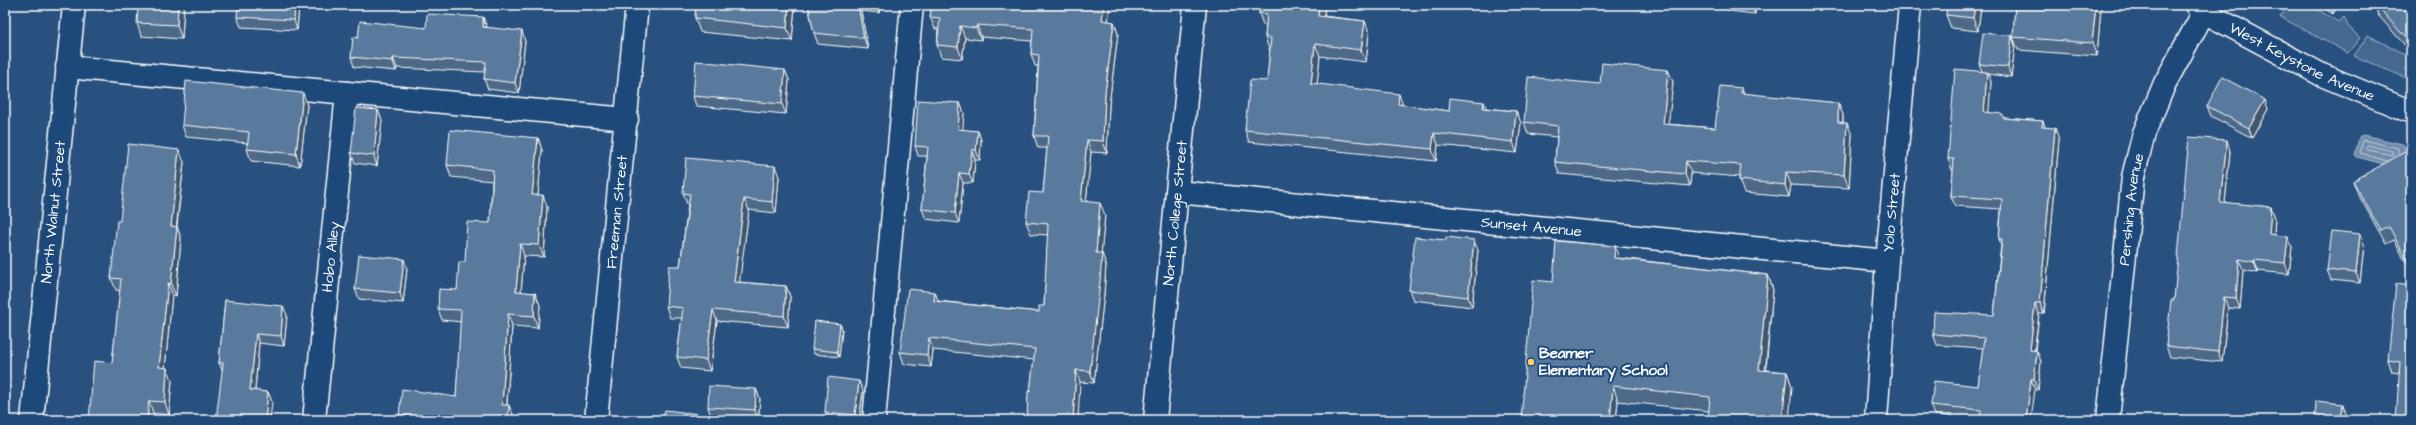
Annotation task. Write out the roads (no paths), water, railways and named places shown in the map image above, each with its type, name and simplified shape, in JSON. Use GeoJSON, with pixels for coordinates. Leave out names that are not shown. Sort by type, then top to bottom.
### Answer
{"type":"FeatureCollection","features":[{"type":"Feature","properties":{"kind":"street","name":"North Walnut Street"},"geometry":{"type":"LineString","coordinates":[[32,420],[74,5]]}},
{"type":"Feature","properties":{"kind":"street","name":"Freeman Street"},"geometry":{"type":"LineString","coordinates":[[596,420],[627,119],[637,5]]}},
{"type":"Feature","properties":{"kind":"street"},"geometry":{"type":"LineString","coordinates":[[874,420],[912,5]]}},
{"type":"Feature","properties":{"kind":"street","name":"North College Street"},"geometry":{"type":"LineString","coordinates":[[1155,420],[1195,5]]}},
{"type":"Feature","properties":{"kind":"street","name":"Yolo Street"},"geometry":{"type":"LineString","coordinates":[[1876,420],[1884,296],[1910,5]]}},
{"type":"Feature","properties":{"kind":"street","name":"West Keystone Avenue"},"geometry":{"type":"LineString","coordinates":[[2201,9],[2322,75],[2411,112]]}},
{"type":"Feature","properties":{"kind":"street","name":"Pershing Avenue"},"geometry":{"type":"LineString","coordinates":[[2108,420],[2133,177],[2144,133],[2165,82],[2201,9]]}},
{"type":"Feature","properties":{"kind":"street"},"geometry":{"type":"LineString","coordinates":[[67,67],[627,119]]}},
{"type":"Feature","properties":{"kind":"street","name":"Hobo Alley"},"geometry":{"type":"LineString","coordinates":[[314,420],[348,93]]}},
{"type":"Feature","properties":{"kind":"street","name":"Sunset Avenue"},"geometry":{"type":"LineString","coordinates":[[1177,192],[1887,261]]}},
{"type":"Feature","properties":{"kind":"water"},"geometry":{"type":"Polygon","coordinates":[[[2363,135],[2402,144],[2405,147],[2400,164],[2395,167],[2357,157],[2355,155],[2359,137],[2363,135]]]}},
{"type":"Feature","properties":{"kind":"place","name":"Beamer Elementary School"},"geometry":{"type":"Point","coordinates":[1531,362]}}]}
